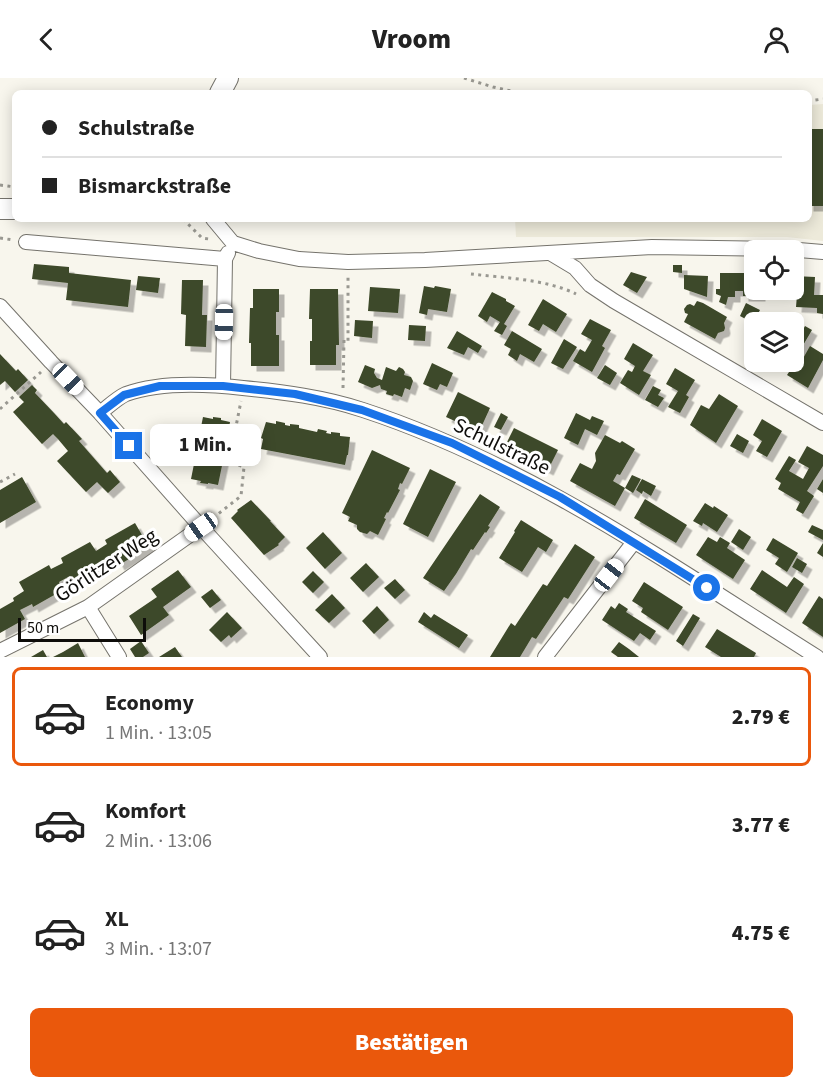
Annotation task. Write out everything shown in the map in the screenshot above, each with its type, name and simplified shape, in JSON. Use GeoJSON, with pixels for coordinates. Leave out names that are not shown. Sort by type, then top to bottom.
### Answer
{"type":"FeatureCollection","features":[{"type":"Feature","properties":{"kind":"street"},"geometry":{"type":"LineString","coordinates":[[216,222],[233,243],[259,251],[298,259],[348,262],[527,255],[652,247],[787,249],[823,252]]}},
{"type":"Feature","properties":{"kind":"street"},"geometry":{"type":"LineString","coordinates":[[26,242],[225,259]]}},
{"type":"Feature","properties":{"kind":"street"},"geometry":{"type":"LineString","coordinates":[[223,386],[225,259],[233,243]]}},
{"type":"Feature","properties":{"kind":"street"},"geometry":{"type":"LineString","coordinates":[[550,253],[575,268],[590,285],[614,301],[823,423]]}},
{"type":"Feature","properties":{"kind":"street"},"geometry":{"type":"LineString","coordinates":[[0,306],[100,413],[320,657]]}},
{"type":"Feature","properties":{"kind":"street","name":"Schulstraße"},"geometry":{"type":"LineString","coordinates":[[100,413],[124,395],[160,386],[223,386],[295,394],[362,410],[452,443],[560,497],[817,657]]}},
{"type":"Feature","properties":{"kind":"street","name":"Görlitzer Weg"},"geometry":{"type":"LineString","coordinates":[[0,651],[88,607],[201,527]]}},
{"type":"Feature","properties":{"kind":"street"},"geometry":{"type":"LineString","coordinates":[[544,657],[634,542]]}},
{"type":"Feature","properties":{"kind":"street"},"geometry":{"type":"LineString","coordinates":[[88,607],[119,657]]}},
{"type":"Feature","properties":{"kind":"path"},"geometry":{"type":"LineString","coordinates":[[464,78],[506,90]]}},
{"type":"Feature","properties":{"kind":"path"},"geometry":{"type":"LineString","coordinates":[[343,405],[344,340],[348,340],[348,262]]}},
{"type":"Feature","properties":{"kind":"path"},"geometry":{"type":"LineString","coordinates":[[461,273],[511,277],[565,288],[583,297]]}},
{"type":"Feature","properties":{"kind":"path"},"geometry":{"type":"LineString","coordinates":[[0,409],[51,362]]}},
{"type":"Feature","properties":{"kind":"path"},"geometry":{"type":"LineString","coordinates":[[201,527],[241,496],[244,467],[229,462],[244,388]]}},
{"type":"Feature","properties":{"kind":"path"},"geometry":{"type":"LineString","coordinates":[[0,482],[15,474]]}},
{"type":"Feature","properties":{"kind":"shaded area"},"geometry":{"type":"Polygon","coordinates":[[[823,104],[823,241],[787,237],[516,237],[515,222],[812,222],[812,105],[823,104]]]}},
{"type":"Feature","properties":{"kind":"building"},"geometry":{"type":"Polygon","coordinates":[[[812,129],[823,129],[823,206],[812,206],[812,129]]]}},
{"type":"Feature","properties":{"kind":"building"},"geometry":{"type":"Polygon","coordinates":[[[34,264],[69,267],[69,273],[131,280],[128,307],[66,300],[68,283],[32,279],[34,264]]]}},
{"type":"Feature","properties":{"kind":"building"},"geometry":{"type":"Polygon","coordinates":[[[673,265],[682,265],[682,273],[673,272],[673,265]]]}},
{"type":"Feature","properties":{"kind":"building"},"geometry":{"type":"Polygon","coordinates":[[[631,272],[647,277],[637,293],[623,285],[631,272]]]}},
{"type":"Feature","properties":{"kind":"building"},"geometry":{"type":"Polygon","coordinates":[[[720,273],[744,273],[744,296],[743,291],[735,291],[735,297],[728,297],[726,305],[719,302],[721,296],[716,294],[716,289],[720,289],[720,273]]]}},
{"type":"Feature","properties":{"kind":"building"},"geometry":{"type":"Polygon","coordinates":[[[684,275],[708,276],[707,297],[684,289],[684,275]]]}},
{"type":"Feature","properties":{"kind":"building"},"geometry":{"type":"Polygon","coordinates":[[[138,276],[160,278],[158,293],[136,290],[138,276]]]}},
{"type":"Feature","properties":{"kind":"building"},"geometry":{"type":"Polygon","coordinates":[[[804,276],[815,277],[814,295],[823,295],[823,314],[817,313],[817,308],[796,307],[797,300],[804,300],[804,276]]]}},
{"type":"Feature","properties":{"kind":"building"},"geometry":{"type":"Polygon","coordinates":[[[182,280],[203,280],[202,315],[207,315],[206,347],[185,346],[186,315],[181,314],[182,280]]]}},
{"type":"Feature","properties":{"kind":"building"},"geometry":{"type":"Polygon","coordinates":[[[424,286],[451,289],[447,312],[428,309],[427,315],[419,313],[424,286]]]}},
{"type":"Feature","properties":{"kind":"building"},"geometry":{"type":"Polygon","coordinates":[[[370,287],[400,289],[398,313],[368,311],[370,287]]]}},
{"type":"Feature","properties":{"kind":"building"},"geometry":{"type":"Polygon","coordinates":[[[253,289],[279,289],[276,335],[279,335],[279,366],[251,366],[251,343],[249,343],[253,289]]]}},
{"type":"Feature","properties":{"kind":"building"},"geometry":{"type":"Polygon","coordinates":[[[310,289],[338,289],[339,345],[336,345],[336,365],[310,365],[312,319],[309,319],[310,289]]]}},
{"type":"Feature","properties":{"kind":"building"},"geometry":{"type":"Polygon","coordinates":[[[492,292],[515,306],[504,324],[507,326],[502,335],[494,331],[500,322],[490,316],[487,322],[478,316],[492,292]]]}},
{"type":"Feature","properties":{"kind":"building"},"geometry":{"type":"Polygon","coordinates":[[[543,299],[567,314],[556,332],[543,324],[539,331],[528,325],[543,299]]]}},
{"type":"Feature","properties":{"kind":"building"},"geometry":{"type":"Polygon","coordinates":[[[697,301],[727,317],[724,331],[718,333],[715,339],[684,322],[688,314],[684,309],[690,304],[694,306],[697,301]]]}},
{"type":"Feature","properties":{"kind":"building"},"geometry":{"type":"Polygon","coordinates":[[[746,303],[760,310],[759,312],[744,312],[744,318],[740,316],[746,303]]]}},
{"type":"Feature","properties":{"kind":"building"},"geometry":{"type":"Polygon","coordinates":[[[590,319],[611,330],[602,346],[605,348],[592,372],[573,361],[580,349],[585,352],[592,340],[581,334],[590,319]]]}},
{"type":"Feature","properties":{"kind":"building"},"geometry":{"type":"Polygon","coordinates":[[[355,320],[373,321],[372,338],[354,336],[355,320]]]}},
{"type":"Feature","properties":{"kind":"building"},"geometry":{"type":"Polygon","coordinates":[[[409,325],[426,326],[425,341],[408,340],[409,325]]]}},
{"type":"Feature","properties":{"kind":"building"},"geometry":{"type":"Polygon","coordinates":[[[805,326],[812,330],[804,344],[805,326]]]}},
{"type":"Feature","properties":{"kind":"building"},"geometry":{"type":"Polygon","coordinates":[[[457,331],[482,346],[478,353],[468,347],[464,355],[447,348],[457,331]]]}},
{"type":"Feature","properties":{"kind":"building"},"geometry":{"type":"Polygon","coordinates":[[[512,331],[542,349],[534,362],[520,354],[517,361],[508,355],[511,349],[504,345],[512,331]]]}},
{"type":"Feature","properties":{"kind":"building"},"geometry":{"type":"Polygon","coordinates":[[[564,339],[577,347],[563,369],[551,363],[564,339]]]}},
{"type":"Feature","properties":{"kind":"building"},"geometry":{"type":"Polygon","coordinates":[[[633,343],[653,355],[643,371],[651,375],[639,395],[620,383],[628,370],[632,372],[635,366],[624,359],[633,343]]]}},
{"type":"Feature","properties":{"kind":"building"},"geometry":{"type":"Polygon","coordinates":[[[810,346],[823,354],[823,360],[808,388],[787,375],[789,372],[804,372],[804,357],[810,346]]]}},
{"type":"Feature","properties":{"kind":"building"},"geometry":{"type":"Polygon","coordinates":[[[0,354],[28,380],[15,392],[5,381],[0,385],[0,354]]]}},
{"type":"Feature","properties":{"kind":"building"},"geometry":{"type":"Polygon","coordinates":[[[432,363],[453,373],[447,387],[440,384],[437,390],[423,384],[432,363]]]}},
{"type":"Feature","properties":{"kind":"building"},"geometry":{"type":"Polygon","coordinates":[[[365,365],[375,369],[374,373],[377,378],[382,380],[386,367],[396,371],[399,367],[403,369],[404,375],[411,377],[413,381],[410,390],[405,388],[402,397],[394,394],[393,396],[386,394],[387,391],[381,389],[380,385],[372,388],[358,382],[365,365]]]}},
{"type":"Feature","properties":{"kind":"building"},"geometry":{"type":"Polygon","coordinates":[[[605,365],[617,373],[610,385],[597,378],[605,365]]]}},
{"type":"Feature","properties":{"kind":"building"},"geometry":{"type":"Polygon","coordinates":[[[675,368],[695,380],[686,395],[689,397],[680,413],[668,407],[678,391],[666,384],[675,368]]]}},
{"type":"Feature","properties":{"kind":"building"},"geometry":{"type":"Polygon","coordinates":[[[32,385],[37,390],[35,393],[64,424],[66,422],[82,439],[79,441],[107,473],[110,470],[120,482],[108,493],[97,482],[86,492],[57,461],[68,451],[58,439],[53,434],[42,444],[13,412],[24,402],[19,397],[32,385]]]}},
{"type":"Feature","properties":{"kind":"building"},"geometry":{"type":"Polygon","coordinates":[[[653,386],[661,390],[658,395],[664,398],[658,407],[645,400],[653,386]]]}},
{"type":"Feature","properties":{"kind":"building"},"geometry":{"type":"Polygon","coordinates":[[[458,392],[490,408],[479,432],[446,417],[458,392]]]}},
{"type":"Feature","properties":{"kind":"building"},"geometry":{"type":"Polygon","coordinates":[[[719,394],[738,406],[716,443],[690,425],[701,405],[709,409],[719,394]]]}},
{"type":"Feature","properties":{"kind":"building"},"geometry":{"type":"Polygon","coordinates":[[[501,413],[508,417],[501,430],[494,427],[501,413]]]}},
{"type":"Feature","properties":{"kind":"building"},"geometry":{"type":"Polygon","coordinates":[[[576,413],[590,420],[592,416],[604,421],[597,435],[585,429],[578,445],[564,438],[576,413]]]}},
{"type":"Feature","properties":{"kind":"building"},"geometry":{"type":"Polygon","coordinates":[[[203,417],[221,418],[221,420],[230,422],[225,451],[221,450],[220,456],[224,456],[218,485],[200,483],[201,481],[191,479],[195,459],[189,458],[193,436],[199,437],[203,417]]]}},
{"type":"Feature","properties":{"kind":"building"},"geometry":{"type":"Polygon","coordinates":[[[762,419],[782,431],[767,457],[756,451],[762,441],[753,435],[762,419]]]}},
{"type":"Feature","properties":{"kind":"building"},"geometry":{"type":"Polygon","coordinates":[[[276,421],[290,426],[290,424],[299,425],[299,428],[317,432],[318,429],[327,431],[326,433],[340,433],[340,436],[350,437],[345,465],[261,449],[263,439],[261,438],[266,422],[276,424],[276,421]]]}},
{"type":"Feature","properties":{"kind":"building"},"geometry":{"type":"Polygon","coordinates":[[[514,428],[558,450],[548,470],[504,448],[514,428]]]}},
{"type":"Feature","properties":{"kind":"building"},"geometry":{"type":"Polygon","coordinates":[[[737,434],[749,441],[743,453],[730,446],[737,434]]]}},
{"type":"Feature","properties":{"kind":"building"},"geometry":{"type":"Polygon","coordinates":[[[605,435],[635,449],[620,475],[617,474],[613,481],[625,488],[615,506],[570,481],[580,463],[592,469],[596,461],[595,453],[605,435]]]}},
{"type":"Feature","properties":{"kind":"building"},"geometry":{"type":"Polygon","coordinates":[[[807,446],[823,455],[823,466],[807,491],[814,496],[803,514],[796,510],[800,502],[778,489],[781,483],[775,479],[789,456],[796,460],[789,471],[803,479],[809,468],[798,462],[807,446]]]}},
{"type":"Feature","properties":{"kind":"building"},"geometry":{"type":"Polygon","coordinates":[[[372,450],[410,468],[402,484],[400,483],[398,489],[400,490],[384,518],[386,519],[378,535],[370,531],[367,534],[360,532],[357,525],[348,521],[350,517],[342,513],[372,450]]]}},
{"type":"Feature","properties":{"kind":"building"},"geometry":{"type":"Polygon","coordinates":[[[430,469],[456,482],[428,537],[403,524],[430,469]]]}},
{"type":"Feature","properties":{"kind":"building"},"geometry":{"type":"Polygon","coordinates":[[[632,475],[641,479],[633,493],[625,488],[632,475]]]}},
{"type":"Feature","properties":{"kind":"building"},"geometry":{"type":"Polygon","coordinates":[[[22,477],[36,502],[0,523],[0,490],[22,477]]]}},
{"type":"Feature","properties":{"kind":"building"},"geometry":{"type":"Polygon","coordinates":[[[642,479],[656,486],[651,496],[636,490],[642,479]]]}},
{"type":"Feature","properties":{"kind":"building"},"geometry":{"type":"Polygon","coordinates":[[[823,479],[823,493],[817,489],[823,479]]]}},
{"type":"Feature","properties":{"kind":"building"},"geometry":{"type":"Polygon","coordinates":[[[480,494],[500,507],[486,533],[473,550],[471,549],[444,591],[423,578],[480,494]]]}},
{"type":"Feature","properties":{"kind":"building"},"geometry":{"type":"Polygon","coordinates":[[[645,499],[687,525],[676,543],[634,518],[645,499]]]}},
{"type":"Feature","properties":{"kind":"building"},"geometry":{"type":"Polygon","coordinates":[[[251,500],[285,537],[279,545],[264,555],[231,518],[237,510],[251,500]]]}},
{"type":"Feature","properties":{"kind":"building"},"geometry":{"type":"Polygon","coordinates":[[[705,503],[728,515],[717,532],[703,523],[702,526],[693,521],[705,503]]]}},
{"type":"Feature","properties":{"kind":"building"},"geometry":{"type":"Polygon","coordinates":[[[521,520],[553,540],[546,552],[538,547],[522,572],[499,558],[521,520]]]}},
{"type":"Feature","properties":{"kind":"building"},"geometry":{"type":"Polygon","coordinates":[[[135,523],[149,547],[119,565],[115,557],[103,564],[105,567],[75,584],[70,576],[59,582],[63,590],[33,607],[32,604],[20,610],[25,619],[0,633],[0,609],[14,601],[13,598],[24,591],[19,582],[49,565],[51,569],[63,563],[61,558],[90,542],[96,551],[107,544],[105,540],[135,523]]]}},
{"type":"Feature","properties":{"kind":"building"},"geometry":{"type":"Polygon","coordinates":[[[812,525],[823,530],[823,540],[808,532],[812,525]]]}},
{"type":"Feature","properties":{"kind":"building"},"geometry":{"type":"Polygon","coordinates":[[[739,529],[751,537],[743,550],[731,542],[739,529]]]}},
{"type":"Feature","properties":{"kind":"building"},"geometry":{"type":"Polygon","coordinates":[[[323,532],[342,553],[325,569],[306,548],[323,532]]]}},
{"type":"Feature","properties":{"kind":"building"},"geometry":{"type":"Polygon","coordinates":[[[708,537],[717,542],[720,537],[730,543],[727,548],[745,560],[733,579],[696,555],[708,537]]]}},
{"type":"Feature","properties":{"kind":"building"},"geometry":{"type":"Polygon","coordinates":[[[773,538],[798,553],[787,572],[775,564],[779,558],[766,550],[773,538]]]}},
{"type":"Feature","properties":{"kind":"building"},"geometry":{"type":"Polygon","coordinates":[[[823,543],[823,557],[817,553],[823,543]]]}},
{"type":"Feature","properties":{"kind":"building"},"geometry":{"type":"Polygon","coordinates":[[[575,544],[595,557],[568,599],[564,597],[536,639],[532,637],[520,657],[490,657],[511,623],[515,626],[543,584],[547,586],[575,544]]]}},
{"type":"Feature","properties":{"kind":"building"},"geometry":{"type":"Polygon","coordinates":[[[797,558],[807,564],[802,573],[792,567],[797,558]]]}},
{"type":"Feature","properties":{"kind":"building"},"geometry":{"type":"Polygon","coordinates":[[[366,563],[379,577],[363,592],[350,578],[366,563]]]}},
{"type":"Feature","properties":{"kind":"building"},"geometry":{"type":"Polygon","coordinates":[[[178,570],[191,587],[163,607],[169,615],[141,635],[129,616],[157,597],[151,589],[178,570]]]}},
{"type":"Feature","properties":{"kind":"building"},"geometry":{"type":"Polygon","coordinates":[[[762,570],[787,587],[794,577],[804,584],[786,613],[750,589],[762,570]]]}},
{"type":"Feature","properties":{"kind":"building"},"geometry":{"type":"Polygon","coordinates":[[[313,571],[324,582],[313,593],[302,582],[313,571]]]}},
{"type":"Feature","properties":{"kind":"building"},"geometry":{"type":"Polygon","coordinates":[[[395,579],[405,590],[395,599],[384,588],[395,579]]]}},
{"type":"Feature","properties":{"kind":"building"},"geometry":{"type":"Polygon","coordinates":[[[644,582],[683,607],[668,630],[641,612],[643,608],[632,601],[644,582]]]}},
{"type":"Feature","properties":{"kind":"building"},"geometry":{"type":"Polygon","coordinates":[[[212,589],[221,600],[210,608],[201,597],[212,589]]]}},
{"type":"Feature","properties":{"kind":"building"},"geometry":{"type":"Polygon","coordinates":[[[332,594],[345,608],[329,623],[315,610],[332,594]]]}},
{"type":"Feature","properties":{"kind":"building"},"geometry":{"type":"Polygon","coordinates":[[[819,596],[823,599],[823,637],[802,623],[819,596]]]}},
{"type":"Feature","properties":{"kind":"building"},"geometry":{"type":"Polygon","coordinates":[[[619,603],[628,609],[626,612],[656,631],[650,640],[640,633],[634,641],[602,620],[611,606],[615,609],[619,603]]]}},
{"type":"Feature","properties":{"kind":"building"},"geometry":{"type":"Polygon","coordinates":[[[377,606],[389,620],[374,634],[362,621],[377,606]]]}},
{"type":"Feature","properties":{"kind":"building"},"geometry":{"type":"Polygon","coordinates":[[[227,612],[242,628],[231,638],[229,635],[221,642],[209,630],[227,612]]]}},
{"type":"Feature","properties":{"kind":"building"},"geometry":{"type":"Polygon","coordinates":[[[424,612],[431,618],[434,614],[468,635],[459,648],[418,622],[424,612]]]}},
{"type":"Feature","properties":{"kind":"building"},"geometry":{"type":"Polygon","coordinates":[[[693,614],[700,618],[683,646],[676,641],[693,614]]]}},
{"type":"Feature","properties":{"kind":"building"},"geometry":{"type":"Polygon","coordinates":[[[717,629],[756,653],[754,657],[721,657],[705,647],[717,629]]]}},
{"type":"Feature","properties":{"kind":"building"},"geometry":{"type":"Polygon","coordinates":[[[141,641],[149,653],[143,657],[135,657],[130,649],[141,641]]]}},
{"type":"Feature","properties":{"kind":"building"},"geometry":{"type":"Polygon","coordinates":[[[619,642],[639,657],[618,657],[611,652],[619,642]]]}},
{"type":"Feature","properties":{"kind":"building"},"geometry":{"type":"Polygon","coordinates":[[[78,643],[85,657],[53,657],[63,652],[78,643]]]}},
{"type":"Feature","properties":{"kind":"building"},"geometry":{"type":"Polygon","coordinates":[[[175,647],[182,657],[159,657],[175,647]]]}},
{"type":"Feature","properties":{"kind":"building"},"geometry":{"type":"Polygon","coordinates":[[[43,650],[47,657],[31,657],[43,650]]]}},
{"type":"Feature","properties":{"kind":"route"},"geometry":{"type":"LineString","coordinates":[[129,446],[100,413],[124,395],[160,386],[223,386],[295,394],[343,405],[452,443],[560,497],[707,588]]}}]}
